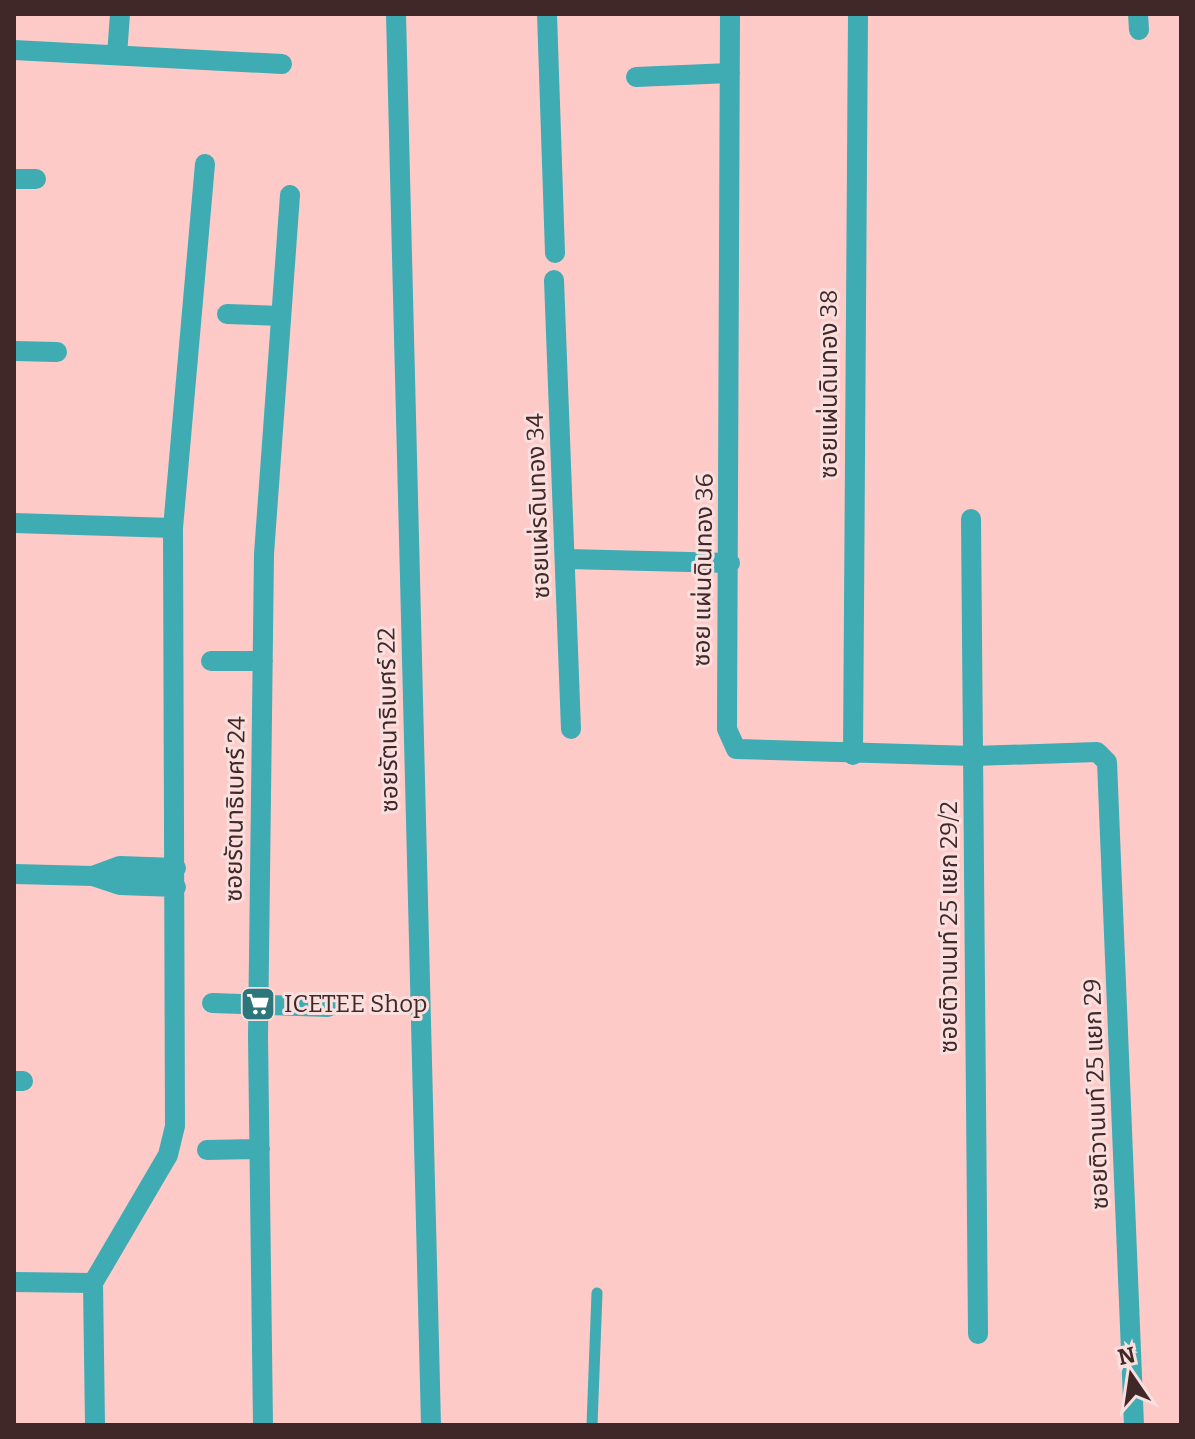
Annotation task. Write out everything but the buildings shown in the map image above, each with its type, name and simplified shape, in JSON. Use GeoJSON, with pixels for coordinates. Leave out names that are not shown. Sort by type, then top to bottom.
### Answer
{"type":"FeatureCollection","features":[{"type":"Feature","properties":{"kind":"street"},"geometry":{"type":"LineString","coordinates":[[117,55],[120,14]]}},
{"type":"Feature","properties":{"kind":"street","name":"ซอยรัตนาธิเบศร์ 22"},"geometry":{"type":"LineString","coordinates":[[396,14],[431,1425]]}},
{"type":"Feature","properties":{"kind":"street"},"geometry":{"type":"LineString","coordinates":[[547,14],[555,253]]}},
{"type":"Feature","properties":{"kind":"street","name":"ซอย แผ่นดินทอง 36"},"geometry":{"type":"LineString","coordinates":[[730,14],[727,729],[736,749],[853,755],[974,756],[1097,752],[1107,762]]}},
{"type":"Feature","properties":{"kind":"street","name":"ซอยแผ่นดินทอง 38"},"geometry":{"type":"LineString","coordinates":[[853,755],[858,14]]}},
{"type":"Feature","properties":{"kind":"street"},"geometry":{"type":"LineString","coordinates":[[14,50],[282,64]]}},
{"type":"Feature","properties":{"kind":"street"},"geometry":{"type":"LineString","coordinates":[[636,77],[730,73]]}},
{"type":"Feature","properties":{"kind":"street"},"geometry":{"type":"LineString","coordinates":[[95,1425],[93,1283],[168,1155],[175,1126],[173,528],[205,164]]}},
{"type":"Feature","properties":{"kind":"street"},"geometry":{"type":"LineString","coordinates":[[14,179],[36,179]]}},
{"type":"Feature","properties":{"kind":"street","name":"ซอยรัตนาธิเบศร์ 24"},"geometry":{"type":"LineString","coordinates":[[263,1425],[259,1003],[264,554],[290,195]]}},
{"type":"Feature","properties":{"kind":"street","name":"ซอยแผ่รดินทอง 34"},"geometry":{"type":"LineString","coordinates":[[554,280],[567,559],[571,729]]}},
{"type":"Feature","properties":{"kind":"street"},"geometry":{"type":"LineString","coordinates":[[227,314],[281,316]]}},
{"type":"Feature","properties":{"kind":"street"},"geometry":{"type":"LineString","coordinates":[[14,351],[57,352]]}},
{"type":"Feature","properties":{"kind":"street","name":"ซอยติวานนท์ 25 แยก 29/2"},"geometry":{"type":"LineString","coordinates":[[971,519],[978,1334]]}},
{"type":"Feature","properties":{"kind":"street"},"geometry":{"type":"LineString","coordinates":[[14,523],[173,528]]}},
{"type":"Feature","properties":{"kind":"street"},"geometry":{"type":"LineString","coordinates":[[567,559],[730,563]]}},
{"type":"Feature","properties":{"kind":"street"},"geometry":{"type":"LineString","coordinates":[[211,661],[263,661]]}},
{"type":"Feature","properties":{"kind":"street","name":"ซอยติวานนท์ 25 แยก 29"},"geometry":{"type":"LineString","coordinates":[[1107,762],[1134,1425]]}},
{"type":"Feature","properties":{"kind":"street"},"geometry":{"type":"LineString","coordinates":[[14,874],[93,876],[120,885],[176,878]]}},
{"type":"Feature","properties":{"kind":"street"},"geometry":{"type":"LineString","coordinates":[[212,1003],[328,1007]]}},
{"type":"Feature","properties":{"kind":"street"},"geometry":{"type":"LineString","coordinates":[[207,1150],[260,1149]]}},
{"type":"Feature","properties":{"kind":"street"},"geometry":{"type":"LineString","coordinates":[[14,1282],[93,1283]]}},
{"type":"Feature","properties":{"kind":"lane"},"geometry":{"type":"LineString","coordinates":[[592,1425],[597,1293]]}},
{"type":"Feature","properties":{"kind":"place","name":"ICETEE Shop"},"geometry":{"type":"Point","coordinates":[258,1004]}}]}
